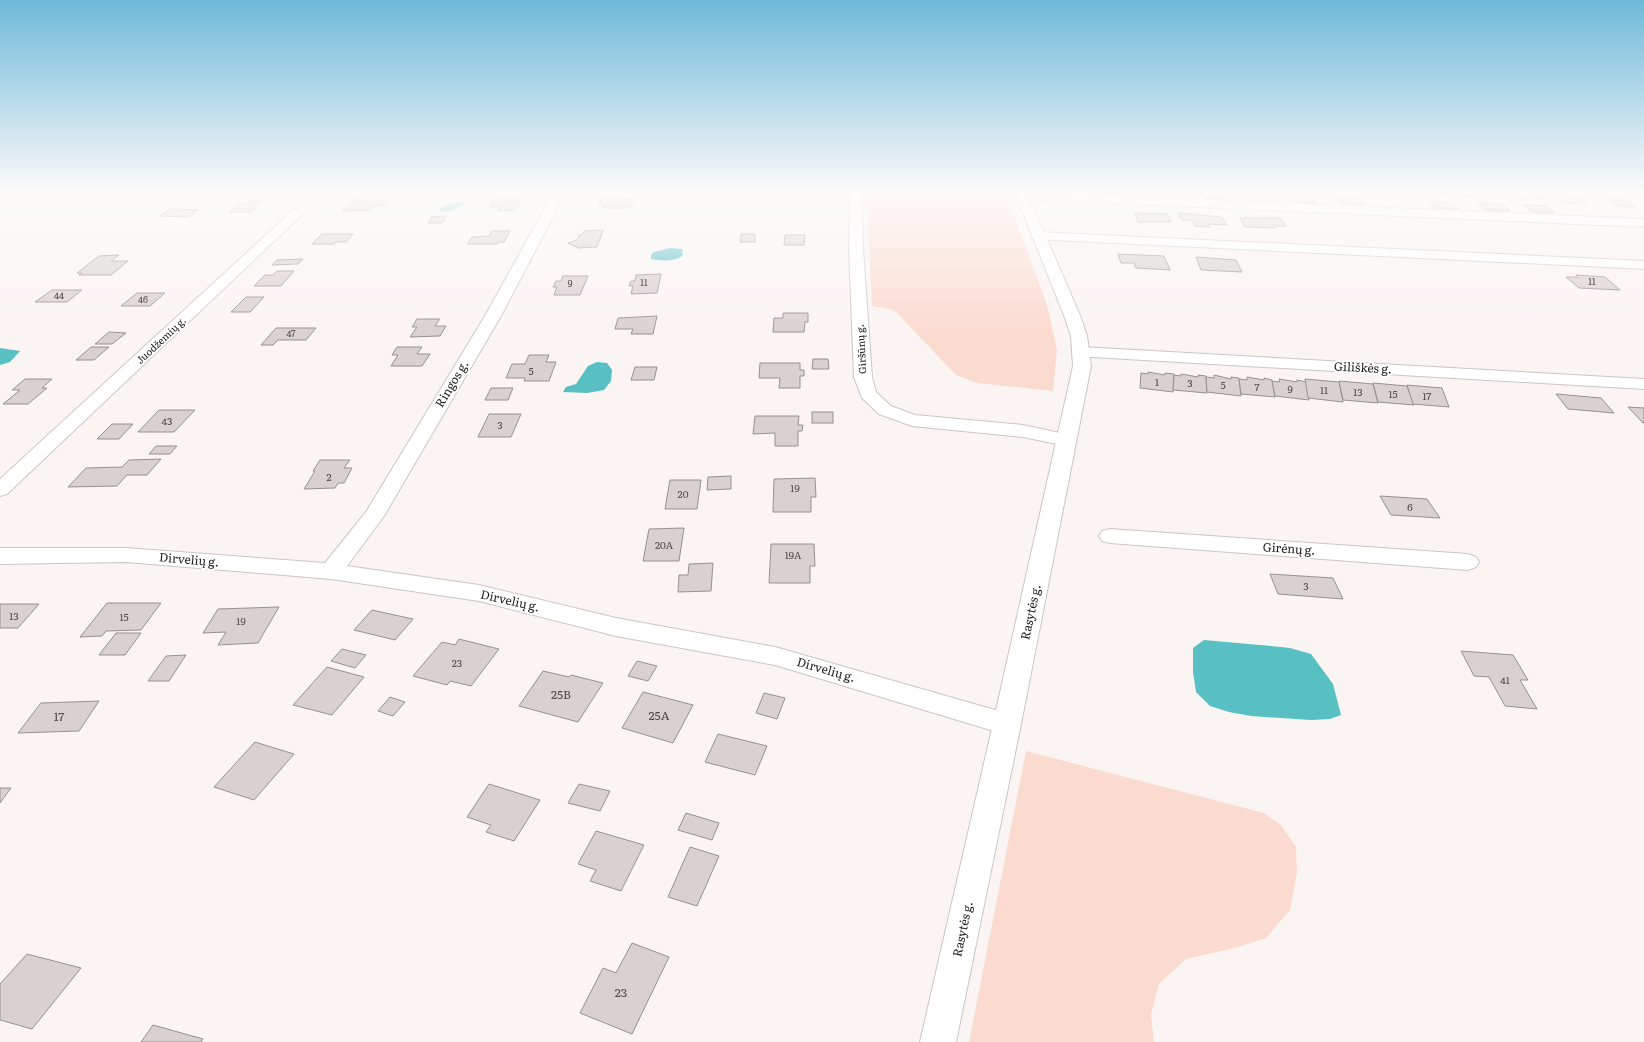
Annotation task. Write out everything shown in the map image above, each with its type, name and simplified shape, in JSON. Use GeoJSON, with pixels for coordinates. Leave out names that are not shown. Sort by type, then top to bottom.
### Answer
{"type":"FeatureCollection","features":[{"type":"Feature","properties":{"kind":"main road","name":"Rasytės g."},"geometry":{"type":"LineString","coordinates":[[938,1042],[1007,724],[1082,366],[1081,352],[1073,318],[1039,239]]}},
{"type":"Feature","properties":{"kind":"street","name":"Juodžemių g."},"geometry":{"type":"LineString","coordinates":[[0,490],[270,239]]}},
{"type":"Feature","properties":{"kind":"street","name":"Ringos g."},"geometry":{"type":"LineString","coordinates":[[331,571],[374,516],[493,316],[535,239]]}},
{"type":"Feature","properties":{"kind":"street","name":"Giršūnų g."},"geometry":{"type":"LineString","coordinates":[[856,239],[863,377],[868,394],[885,410],[912,420],[1023,431],[1067,440]]}},
{"type":"Feature","properties":{"kind":"street"},"geometry":{"type":"LineString","coordinates":[[1093,239],[1644,265]]}},
{"type":"Feature","properties":{"kind":"street","name":"Giliškės g."},"geometry":{"type":"LineString","coordinates":[[1081,352],[1644,384]]}},
{"type":"Feature","properties":{"kind":"street","name":"Girėnų g."},"geometry":{"type":"LineString","coordinates":[[1110,536],[1468,562]]}},
{"type":"Feature","properties":{"kind":"street","name":"Dirvelių g."},"geometry":{"type":"LineString","coordinates":[[0,556],[126,555],[331,571],[479,593],[616,626],[775,656],[1007,724]]}},
{"type":"Feature","properties":{"kind":"shaded area"},"geometry":{"type":"Polygon","coordinates":[[[869,239],[1023,239],[1047,305],[1057,350],[1053,391],[977,383],[956,375],[897,313],[890,309],[872,306],[869,239]]]}},
{"type":"Feature","properties":{"kind":"shaded area"},"geometry":{"type":"Polygon","coordinates":[[[1026,751],[1264,813],[1281,825],[1296,847],[1297,872],[1290,910],[1266,938],[1235,948],[1186,959],[1159,984],[1151,1014],[1154,1042],[969,1042],[1026,751]]]}},
{"type":"Feature","properties":{"kind":"water"},"geometry":{"type":"Polygon","coordinates":[[[670,248],[682,249],[683,255],[672,260],[651,259],[651,255],[654,252],[670,248]]]}},
{"type":"Feature","properties":{"kind":"water"},"geometry":{"type":"Polygon","coordinates":[[[0,348],[20,351],[10,362],[0,365],[0,348]]]}},
{"type":"Feature","properties":{"kind":"water"},"geometry":{"type":"Polygon","coordinates":[[[597,362],[607,363],[612,370],[611,381],[604,390],[587,393],[563,392],[566,387],[576,384],[588,366],[597,362]]]}},
{"type":"Feature","properties":{"kind":"water"},"geometry":{"type":"Polygon","coordinates":[[[1204,640],[1290,648],[1311,654],[1333,684],[1341,715],[1330,719],[1311,720],[1251,716],[1229,712],[1210,706],[1196,692],[1193,672],[1193,648],[1204,640]]]}},
{"type":"Feature","properties":{"kind":"building"},"geometry":{"type":"Polygon","coordinates":[[[317,239],[349,239],[346,242],[336,242],[334,244],[312,244],[317,239]]]}},
{"type":"Feature","properties":{"kind":"building"},"geometry":{"type":"Polygon","coordinates":[[[471,239],[506,239],[504,242],[498,242],[498,244],[468,244],[471,239]]]}},
{"type":"Feature","properties":{"kind":"building"},"geometry":{"type":"Polygon","coordinates":[[[578,239],[600,239],[597,247],[578,248],[568,243],[578,239]]]}},
{"type":"Feature","properties":{"kind":"building"},"geometry":{"type":"Polygon","coordinates":[[[740,239],[755,239],[755,242],[740,242],[740,239]]]}},
{"type":"Feature","properties":{"kind":"building"},"geometry":{"type":"Polygon","coordinates":[[[785,239],[805,239],[804,245],[784,245],[785,239]]]}},
{"type":"Feature","properties":{"kind":"building"},"geometry":{"type":"Polygon","coordinates":[[[1118,254],[1164,256],[1170,270],[1136,268],[1134,263],[1121,263],[1118,254]]]}},
{"type":"Feature","properties":{"kind":"building"},"geometry":{"type":"Polygon","coordinates":[[[119,255],[111,261],[128,261],[111,275],[79,275],[82,273],[77,273],[99,256],[119,255]]]}},
{"type":"Feature","properties":{"kind":"building"},"geometry":{"type":"Polygon","coordinates":[[[1196,257],[1236,260],[1242,272],[1201,270],[1196,257]]]}},
{"type":"Feature","properties":{"kind":"building"},"geometry":{"type":"Polygon","coordinates":[[[303,259],[298,264],[272,265],[277,260],[303,259]]]}},
{"type":"Feature","properties":{"kind":"building"},"geometry":{"type":"Polygon","coordinates":[[[277,271],[294,271],[281,286],[254,286],[265,275],[273,275],[277,271]]]}},
{"type":"Feature","properties":{"kind":"building"},"geometry":{"type":"Polygon","coordinates":[[[661,274],[657,293],[631,294],[633,286],[629,286],[631,281],[635,281],[636,275],[661,274]]]}},
{"type":"Feature","properties":{"kind":"building"},"geometry":{"type":"Polygon","coordinates":[[[1576,275],[1605,277],[1620,290],[1579,288],[1566,277],[1578,277],[1576,275]]]}},
{"type":"Feature","properties":{"kind":"building"},"geometry":{"type":"Polygon","coordinates":[[[563,276],[588,276],[580,295],[554,295],[557,287],[553,287],[556,281],[561,281],[563,276]]]}},
{"type":"Feature","properties":{"kind":"building"},"geometry":{"type":"Polygon","coordinates":[[[52,290],[82,290],[67,302],[35,302],[52,290]]]}},
{"type":"Feature","properties":{"kind":"building"},"geometry":{"type":"Polygon","coordinates":[[[137,293],[165,293],[150,306],[121,306],[137,293]]]}},
{"type":"Feature","properties":{"kind":"building"},"geometry":{"type":"Polygon","coordinates":[[[246,297],[264,297],[250,312],[231,312],[246,297]]]}},
{"type":"Feature","properties":{"kind":"building"},"geometry":{"type":"Polygon","coordinates":[[[783,313],[808,313],[808,322],[805,322],[804,332],[773,332],[774,318],[783,318],[783,313]]]}},
{"type":"Feature","properties":{"kind":"building"},"geometry":{"type":"Polygon","coordinates":[[[657,316],[653,334],[631,334],[633,329],[615,329],[618,318],[657,316]]]}},
{"type":"Feature","properties":{"kind":"building"},"geometry":{"type":"Polygon","coordinates":[[[417,319],[440,319],[435,326],[446,326],[440,336],[410,337],[417,327],[412,327],[417,319]]]}},
{"type":"Feature","properties":{"kind":"building"},"geometry":{"type":"Polygon","coordinates":[[[276,328],[316,328],[306,340],[278,340],[273,345],[261,345],[276,328]]]}},
{"type":"Feature","properties":{"kind":"building"},"geometry":{"type":"Polygon","coordinates":[[[109,332],[126,333],[112,344],[95,344],[109,332]]]}},
{"type":"Feature","properties":{"kind":"building"},"geometry":{"type":"Polygon","coordinates":[[[91,347],[109,347],[94,360],[76,360],[91,347]]]}},
{"type":"Feature","properties":{"kind":"building"},"geometry":{"type":"Polygon","coordinates":[[[397,347],[422,347],[417,354],[430,354],[422,366],[391,366],[398,355],[392,355],[397,347]]]}},
{"type":"Feature","properties":{"kind":"building"},"geometry":{"type":"Polygon","coordinates":[[[529,355],[549,355],[546,362],[556,362],[549,381],[524,381],[525,378],[506,378],[512,364],[525,364],[529,355]]]}},
{"type":"Feature","properties":{"kind":"building"},"geometry":{"type":"Polygon","coordinates":[[[813,359],[828,359],[829,369],[812,369],[813,359]]]}},
{"type":"Feature","properties":{"kind":"building"},"geometry":{"type":"Polygon","coordinates":[[[760,363],[800,363],[800,370],[804,370],[804,376],[800,376],[800,388],[779,388],[780,378],[759,378],[760,363]]]}},
{"type":"Feature","properties":{"kind":"building"},"geometry":{"type":"Polygon","coordinates":[[[635,367],[657,367],[654,380],[631,380],[635,367]]]}},
{"type":"Feature","properties":{"kind":"building"},"geometry":{"type":"Polygon","coordinates":[[[1148,372],[1165,375],[1165,373],[1174,374],[1173,392],[1140,388],[1141,373],[1148,374],[1148,372]]]}},
{"type":"Feature","properties":{"kind":"building"},"geometry":{"type":"Polygon","coordinates":[[[1181,374],[1198,377],[1198,375],[1206,376],[1207,393],[1173,390],[1174,375],[1181,376],[1181,374]]]}},
{"type":"Feature","properties":{"kind":"building"},"geometry":{"type":"Polygon","coordinates":[[[1214,375],[1231,379],[1231,377],[1239,378],[1241,396],[1207,392],[1206,377],[1214,378],[1214,375]]]}},
{"type":"Feature","properties":{"kind":"building"},"geometry":{"type":"Polygon","coordinates":[[[1247,377],[1272,380],[1275,397],[1241,394],[1239,379],[1247,380],[1247,377]]]}},
{"type":"Feature","properties":{"kind":"building"},"geometry":{"type":"Polygon","coordinates":[[[25,379],[52,379],[42,388],[47,388],[28,404],[3,404],[20,390],[12,390],[25,379]]]}},
{"type":"Feature","properties":{"kind":"building"},"geometry":{"type":"Polygon","coordinates":[[[1279,379],[1306,382],[1309,400],[1275,396],[1272,381],[1280,382],[1279,379]]]}},
{"type":"Feature","properties":{"kind":"building"},"geometry":{"type":"Polygon","coordinates":[[[1305,379],[1339,382],[1343,402],[1308,398],[1305,379]]]}},
{"type":"Feature","properties":{"kind":"building"},"geometry":{"type":"Polygon","coordinates":[[[1339,381],[1373,384],[1378,403],[1343,400],[1339,381]]]}},
{"type":"Feature","properties":{"kind":"building"},"geometry":{"type":"Polygon","coordinates":[[[1373,383],[1407,386],[1414,405],[1378,402],[1373,383]]]}},
{"type":"Feature","properties":{"kind":"building"},"geometry":{"type":"Polygon","coordinates":[[[1407,385],[1442,388],[1449,407],[1413,404],[1407,385]]]}},
{"type":"Feature","properties":{"kind":"building"},"geometry":{"type":"Polygon","coordinates":[[[491,388],[513,388],[508,400],[485,400],[491,388]]]}},
{"type":"Feature","properties":{"kind":"building"},"geometry":{"type":"Polygon","coordinates":[[[1556,394],[1601,398],[1614,413],[1568,409],[1556,394]]]}},
{"type":"Feature","properties":{"kind":"building"},"geometry":{"type":"Polygon","coordinates":[[[1628,407],[1644,408],[1644,423],[1643,423],[1628,407]]]}},
{"type":"Feature","properties":{"kind":"building"},"geometry":{"type":"Polygon","coordinates":[[[159,410],[195,410],[174,432],[138,432],[159,410]]]}},
{"type":"Feature","properties":{"kind":"building"},"geometry":{"type":"Polygon","coordinates":[[[812,412],[833,412],[833,423],[812,423],[812,412]]]}},
{"type":"Feature","properties":{"kind":"building"},"geometry":{"type":"Polygon","coordinates":[[[489,414],[521,414],[511,437],[478,437],[489,414]]]}},
{"type":"Feature","properties":{"kind":"building"},"geometry":{"type":"Polygon","coordinates":[[[755,416],[799,416],[798,425],[803,425],[802,431],[798,431],[798,446],[775,446],[775,433],[753,434],[755,416]]]}},
{"type":"Feature","properties":{"kind":"building"},"geometry":{"type":"Polygon","coordinates":[[[112,424],[133,424],[119,439],[97,439],[112,424]]]}},
{"type":"Feature","properties":{"kind":"building"},"geometry":{"type":"Polygon","coordinates":[[[156,446],[177,446],[170,454],[149,454],[156,446]]]}},
{"type":"Feature","properties":{"kind":"building"},"geometry":{"type":"Polygon","coordinates":[[[161,459],[147,475],[127,475],[117,486],[68,487],[86,468],[122,467],[129,460],[161,459]]]}},
{"type":"Feature","properties":{"kind":"building"},"geometry":{"type":"Polygon","coordinates":[[[320,460],[350,460],[344,468],[352,468],[344,483],[338,483],[335,488],[304,489],[320,460]]]}},
{"type":"Feature","properties":{"kind":"building"},"geometry":{"type":"Polygon","coordinates":[[[731,476],[731,489],[707,490],[708,477],[731,476]]]}},
{"type":"Feature","properties":{"kind":"building"},"geometry":{"type":"Polygon","coordinates":[[[815,478],[816,497],[811,497],[811,512],[773,512],[774,479],[815,478]]]}},
{"type":"Feature","properties":{"kind":"building"},"geometry":{"type":"Polygon","coordinates":[[[670,480],[701,480],[697,509],[665,509],[670,480]]]}},
{"type":"Feature","properties":{"kind":"building"},"geometry":{"type":"Polygon","coordinates":[[[1380,496],[1427,499],[1440,518],[1391,515],[1380,496]]]}},
{"type":"Feature","properties":{"kind":"building"},"geometry":{"type":"Polygon","coordinates":[[[684,528],[679,561],[643,561],[649,529],[684,528]]]}},
{"type":"Feature","properties":{"kind":"building"},"geometry":{"type":"Polygon","coordinates":[[[771,544],[814,544],[815,566],[810,566],[810,583],[769,583],[771,544]]]}},
{"type":"Feature","properties":{"kind":"building"},"geometry":{"type":"Polygon","coordinates":[[[713,563],[711,591],[678,592],[679,575],[688,575],[689,564],[713,563]]]}},
{"type":"Feature","properties":{"kind":"building"},"geometry":{"type":"Polygon","coordinates":[[[1270,574],[1333,578],[1343,599],[1278,594],[1270,574]]]}},
{"type":"Feature","properties":{"kind":"building"},"geometry":{"type":"Polygon","coordinates":[[[107,603],[161,603],[141,630],[106,631],[102,636],[80,637],[107,603]]]}},
{"type":"Feature","properties":{"kind":"building"},"geometry":{"type":"Polygon","coordinates":[[[0,604],[39,604],[18,628],[0,628],[0,604]]]}},
{"type":"Feature","properties":{"kind":"building"},"geometry":{"type":"Polygon","coordinates":[[[279,607],[258,643],[218,645],[226,632],[203,633],[218,609],[279,607]]]}},
{"type":"Feature","properties":{"kind":"building"},"geometry":{"type":"Polygon","coordinates":[[[372,610],[413,619],[395,640],[354,630],[372,610]]]}},
{"type":"Feature","properties":{"kind":"building"},"geometry":{"type":"Polygon","coordinates":[[[116,633],[141,633],[125,655],[99,655],[116,633]]]}},
{"type":"Feature","properties":{"kind":"building"},"geometry":{"type":"Polygon","coordinates":[[[459,639],[499,649],[471,686],[450,681],[447,685],[413,676],[442,642],[455,645],[459,639]]]}},
{"type":"Feature","properties":{"kind":"building"},"geometry":{"type":"Polygon","coordinates":[[[342,649],[366,655],[355,668],[331,661],[342,649]]]}},
{"type":"Feature","properties":{"kind":"building"},"geometry":{"type":"Polygon","coordinates":[[[1461,651],[1513,655],[1528,680],[1520,680],[1537,709],[1505,706],[1489,677],[1474,676],[1461,651]]]}},
{"type":"Feature","properties":{"kind":"building"},"geometry":{"type":"Polygon","coordinates":[[[186,655],[169,681],[148,681],[166,656],[186,655]]]}},
{"type":"Feature","properties":{"kind":"building"},"geometry":{"type":"Polygon","coordinates":[[[637,661],[657,666],[648,681],[628,676],[637,661]]]}},
{"type":"Feature","properties":{"kind":"building"},"geometry":{"type":"Polygon","coordinates":[[[327,667],[364,677],[332,715],[293,705],[327,667]]]}},
{"type":"Feature","properties":{"kind":"building"},"geometry":{"type":"Polygon","coordinates":[[[543,671],[569,677],[571,675],[603,683],[578,722],[519,706],[543,671]]]}},
{"type":"Feature","properties":{"kind":"building"},"geometry":{"type":"Polygon","coordinates":[[[643,692],[693,705],[673,743],[622,728],[643,692]]]}},
{"type":"Feature","properties":{"kind":"building"},"geometry":{"type":"Polygon","coordinates":[[[764,693],[785,698],[777,719],[756,713],[764,693]]]}},
{"type":"Feature","properties":{"kind":"building"},"geometry":{"type":"Polygon","coordinates":[[[390,697],[405,702],[393,716],[378,711],[390,697]]]}},
{"type":"Feature","properties":{"kind":"building"},"geometry":{"type":"Polygon","coordinates":[[[99,701],[79,731],[18,733],[41,703],[99,701]]]}},
{"type":"Feature","properties":{"kind":"building"},"geometry":{"type":"Polygon","coordinates":[[[718,734],[767,746],[755,775],[705,762],[718,734]]]}},
{"type":"Feature","properties":{"kind":"building"},"geometry":{"type":"Polygon","coordinates":[[[255,742],[294,754],[254,800],[214,787],[255,742]]]}},
{"type":"Feature","properties":{"kind":"building"},"geometry":{"type":"Polygon","coordinates":[[[489,784],[540,800],[514,841],[486,832],[491,825],[467,817],[489,784]]]}},
{"type":"Feature","properties":{"kind":"building"},"geometry":{"type":"Polygon","coordinates":[[[579,784],[610,791],[600,811],[568,803],[579,784]]]}},
{"type":"Feature","properties":{"kind":"building"},"geometry":{"type":"Polygon","coordinates":[[[0,788],[11,788],[0,803],[0,788]]]}},
{"type":"Feature","properties":{"kind":"building"},"geometry":{"type":"Polygon","coordinates":[[[686,813],[719,823],[712,840],[678,830],[686,813]]]}},
{"type":"Feature","properties":{"kind":"building"},"geometry":{"type":"Polygon","coordinates":[[[596,831],[644,845],[621,891],[590,881],[596,870],[578,864],[596,831]]]}},
{"type":"Feature","properties":{"kind":"building"},"geometry":{"type":"Polygon","coordinates":[[[690,847],[719,856],[697,906],[668,897],[690,847]]]}},
{"type":"Feature","properties":{"kind":"building"},"geometry":{"type":"Polygon","coordinates":[[[632,943],[669,957],[632,1034],[580,1013],[603,968],[616,973],[632,943]]]}},
{"type":"Feature","properties":{"kind":"building"},"geometry":{"type":"Polygon","coordinates":[[[27,954],[81,968],[32,1029],[0,1020],[0,984],[27,954]]]}},
{"type":"Feature","properties":{"kind":"building"},"geometry":{"type":"Polygon","coordinates":[[[153,1025],[203,1039],[201,1042],[141,1042],[153,1025]]]}}]}
